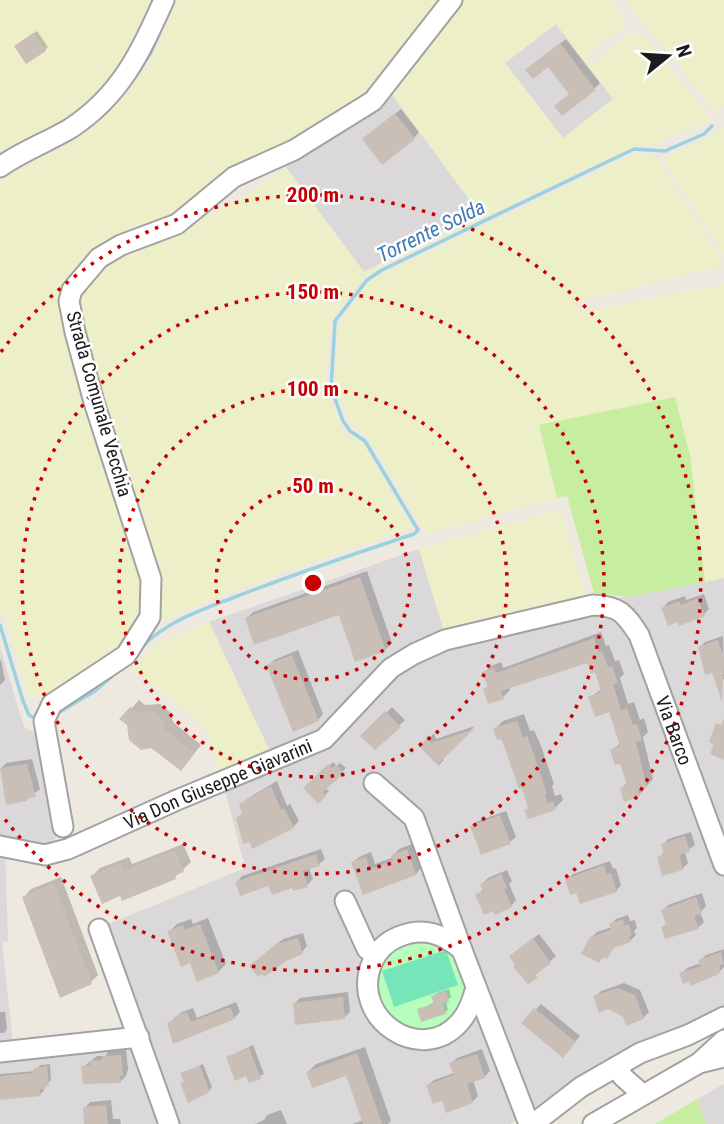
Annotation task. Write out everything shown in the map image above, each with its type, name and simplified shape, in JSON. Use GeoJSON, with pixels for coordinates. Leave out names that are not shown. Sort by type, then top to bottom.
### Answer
{"type":"FeatureCollection","features":[{"type":"Feature","properties":{"kind":"street"},"geometry":{"type":"LineString","coordinates":[[0,167],[69,129],[99,108],[125,77],[139,54],[164,0]]}},
{"type":"Feature","properties":{"kind":"street","name":"Strada Comunale Vecchia"},"geometry":{"type":"LineString","coordinates":[[63,827],[44,721],[52,704],[126,655],[150,617],[151,579],[94,402],[73,322],[69,301],[72,290],[99,258],[121,245],[177,224],[234,177],[294,150],[373,101],[452,0]]}},
{"type":"Feature","properties":{"kind":"street","name":"Via Don Giuseppe Giavarini"},"geometry":{"type":"LineString","coordinates":[[0,846],[45,855],[55,854],[177,800],[306,748],[324,739],[391,668],[445,640],[593,605],[609,606]]}},
{"type":"Feature","properties":{"kind":"street","name":"Via Barco"},"geometry":{"type":"LineString","coordinates":[[609,606],[624,613],[639,635],[724,865]]}},
{"type":"Feature","properties":{"kind":"street"},"geometry":{"type":"LineString","coordinates":[[373,783],[414,818],[476,988],[531,1124],[581,1087],[640,1053],[688,1035],[724,1017]]}},
{"type":"Feature","properties":{"kind":"street"},"geometry":{"type":"LineString","coordinates":[[345,901],[367,949],[376,954]]}},
{"type":"Feature","properties":{"kind":"street"},"geometry":{"type":"LineString","coordinates":[[99,929],[169,1124]]}},
{"type":"Feature","properties":{"kind":"street"},"geometry":{"type":"LineString","coordinates":[[462,950],[447,937],[428,931],[408,932],[390,940],[376,954],[368,973],[367,993],[374,1011],[386,1027],[404,1036],[423,1039],[442,1035],[459,1024],[470,1007],[476,988]]}},
{"type":"Feature","properties":{"kind":"street"},"geometry":{"type":"LineString","coordinates":[[0,1052],[139,1037]]}},
{"type":"Feature","properties":{"kind":"street"},"geometry":{"type":"LineString","coordinates":[[699,1063],[724,1040]]}},
{"type":"Feature","properties":{"kind":"street"},"geometry":{"type":"LineString","coordinates":[[581,1087],[608,1083],[638,1067],[640,1053]]}},
{"type":"Feature","properties":{"kind":"street"},"geometry":{"type":"LineString","coordinates":[[640,1053],[664,1081]]}},
{"type":"Feature","properties":{"kind":"street"},"geometry":{"type":"LineString","coordinates":[[593,1124],[699,1063],[724,1057]]}},
{"type":"Feature","properties":{"kind":"street"},"geometry":{"type":"LineString","coordinates":[[622,1076],[642,1094]]}},
{"type":"Feature","properties":{"kind":"shaded area"},"geometry":{"type":"Polygon","coordinates":[[[556,24],[613,99],[563,138],[505,63],[556,24]]]}},
{"type":"Feature","properties":{"kind":"shaded area"},"geometry":{"type":"Polygon","coordinates":[[[387,88],[474,206],[439,233],[364,272],[285,166],[376,103],[387,88]]]}},
{"type":"Feature","properties":{"kind":"shaded area"},"geometry":{"type":"Polygon","coordinates":[[[419,549],[446,636],[588,604],[724,578],[724,1008],[510,1124],[0,1124],[0,647],[24,727],[42,737],[59,834],[46,850],[5,846],[8,941],[2,942],[14,1053],[137,1040],[96,929],[245,868],[221,774],[272,756],[209,622],[419,549]]]}},
{"type":"Feature","properties":{"kind":"shaded area"},"geometry":{"type":"Polygon","coordinates":[[[724,1084],[724,1124],[706,1124],[697,1099],[724,1084]]]}},
{"type":"Feature","properties":{"kind":"green space"},"geometry":{"type":"Polygon","coordinates":[[[0,0],[158,0],[140,39],[98,101],[0,161],[0,0]]]}},
{"type":"Feature","properties":{"kind":"green space"},"geometry":{"type":"Polygon","coordinates":[[[178,0],[447,0],[370,96],[242,183],[121,241],[63,293],[145,589],[141,620],[123,649],[49,695],[36,698],[28,694],[4,614],[0,614],[0,180],[73,141],[110,113],[148,65],[178,0]]]}},
{"type":"Feature","properties":{"kind":"green space"},"geometry":{"type":"Polygon","coordinates":[[[457,0],[612,0],[625,18],[624,26],[586,54],[592,64],[630,34],[642,34],[712,120],[649,146],[636,145],[364,277],[331,320],[325,385],[345,433],[361,440],[412,528],[281,573],[179,613],[151,629],[156,579],[89,367],[75,300],[104,265],[247,196],[285,166],[364,272],[439,233],[474,206],[387,88],[457,0]],[[556,24],[505,63],[563,138],[613,99],[556,24]]]}},
{"type":"Feature","properties":{"kind":"green space"},"geometry":{"type":"Polygon","coordinates":[[[625,0],[724,0],[724,105],[716,112],[625,0]]]}},
{"type":"Feature","properties":{"kind":"green space"},"geometry":{"type":"Polygon","coordinates":[[[724,128],[724,254],[663,160],[724,128]]]}},
{"type":"Feature","properties":{"kind":"green space"},"geometry":{"type":"Polygon","coordinates":[[[639,152],[655,157],[722,259],[721,266],[576,302],[580,313],[724,284],[724,578],[705,582],[690,456],[675,397],[539,425],[557,498],[426,534],[373,445],[365,434],[352,427],[334,384],[339,324],[369,282],[639,152]]]}},
{"type":"Feature","properties":{"kind":"green space"},"geometry":{"type":"Polygon","coordinates":[[[675,397],[690,456],[705,582],[627,597],[594,593],[567,496],[557,498],[539,425],[675,397]]]}},
{"type":"Feature","properties":{"kind":"green space"},"geometry":{"type":"Polygon","coordinates":[[[560,510],[588,604],[445,636],[419,549],[560,510]]]}},
{"type":"Feature","properties":{"kind":"green space"},"geometry":{"type":"Polygon","coordinates":[[[209,622],[272,756],[221,774],[204,726],[132,669],[156,644],[209,622]]]}},
{"type":"Feature","properties":{"kind":"green space"},"geometry":{"type":"Polygon","coordinates":[[[432,939],[459,957],[468,988],[464,1004],[442,1028],[426,1032],[395,1025],[375,999],[377,966],[399,943],[432,939]]]}},
{"type":"Feature","properties":{"kind":"green space"},"geometry":{"type":"Polygon","coordinates":[[[446,950],[458,985],[394,1007],[382,971],[446,950]]]}},
{"type":"Feature","properties":{"kind":"green space"},"geometry":{"type":"Polygon","coordinates":[[[697,1099],[706,1124],[655,1124],[697,1099]]]}},
{"type":"Feature","properties":{"kind":"building"},"geometry":{"type":"Polygon","coordinates":[[[33,33],[46,51],[26,64],[14,46],[33,33]]]}},
{"type":"Feature","properties":{"kind":"building"},"geometry":{"type":"Polygon","coordinates":[[[560,43],[596,90],[562,116],[554,106],[569,94],[548,67],[533,79],[525,70],[560,43]]]}},
{"type":"Feature","properties":{"kind":"building"},"geometry":{"type":"Polygon","coordinates":[[[395,113],[415,139],[382,165],[362,139],[395,113]]]}},
{"type":"Feature","properties":{"kind":"building"},"geometry":{"type":"Polygon","coordinates":[[[360,577],[386,651],[355,662],[339,615],[254,645],[245,618],[360,577]]]}},
{"type":"Feature","properties":{"kind":"building"},"geometry":{"type":"Polygon","coordinates":[[[698,598],[705,616],[679,626],[678,622],[668,626],[661,608],[679,601],[681,605],[698,598]]]}},
{"type":"Feature","properties":{"kind":"building"},"geometry":{"type":"Polygon","coordinates":[[[594,638],[608,667],[612,666],[618,683],[613,684],[621,710],[627,708],[633,725],[637,724],[642,740],[636,742],[647,788],[638,790],[640,796],[624,802],[620,788],[627,785],[620,764],[615,765],[610,750],[620,746],[609,712],[595,717],[588,697],[601,692],[595,672],[591,674],[587,663],[501,691],[504,699],[488,704],[483,689],[488,687],[482,672],[494,668],[496,673],[594,638]]]}},
{"type":"Feature","properties":{"kind":"building"},"geometry":{"type":"Polygon","coordinates":[[[718,640],[724,658],[722,702],[712,673],[705,675],[698,647],[718,640]]]}},
{"type":"Feature","properties":{"kind":"building"},"geometry":{"type":"Polygon","coordinates":[[[292,655],[319,721],[293,732],[266,665],[292,655]]]}},
{"type":"Feature","properties":{"kind":"building"},"geometry":{"type":"Polygon","coordinates":[[[130,707],[137,712],[152,711],[164,721],[165,730],[195,753],[181,771],[151,748],[141,750],[129,740],[127,725],[119,719],[130,707]]]}},
{"type":"Feature","properties":{"kind":"building"},"geometry":{"type":"Polygon","coordinates":[[[385,711],[401,727],[375,750],[360,736],[385,711]]]}},
{"type":"Feature","properties":{"kind":"building"},"geometry":{"type":"Polygon","coordinates":[[[724,719],[724,760],[710,754],[714,744],[709,742],[716,723],[721,725],[724,719]]]}},
{"type":"Feature","properties":{"kind":"building"},"geometry":{"type":"Polygon","coordinates":[[[517,721],[523,738],[527,736],[534,755],[547,793],[547,803],[553,801],[556,810],[528,819],[524,810],[528,809],[522,788],[519,789],[504,746],[501,739],[497,740],[493,728],[517,721]]]}},
{"type":"Feature","properties":{"kind":"building"},"geometry":{"type":"Polygon","coordinates":[[[474,729],[438,764],[439,767],[419,746],[429,736],[431,743],[474,729]]]}},
{"type":"Feature","properties":{"kind":"building"},"geometry":{"type":"Polygon","coordinates":[[[27,764],[36,797],[6,805],[0,768],[27,764]]]}},
{"type":"Feature","properties":{"kind":"building"},"geometry":{"type":"Polygon","coordinates":[[[328,764],[332,768],[336,765],[344,773],[323,792],[326,796],[318,804],[303,788],[328,764]]]}},
{"type":"Feature","properties":{"kind":"building"},"geometry":{"type":"Polygon","coordinates":[[[271,786],[281,810],[284,808],[294,828],[252,849],[250,842],[243,844],[236,818],[242,814],[239,804],[271,786]]]}},
{"type":"Feature","properties":{"kind":"building"},"geometry":{"type":"Polygon","coordinates":[[[500,815],[511,844],[481,855],[470,826],[500,815]]]}},
{"type":"Feature","properties":{"kind":"building"},"geometry":{"type":"Polygon","coordinates":[[[685,836],[690,852],[679,855],[683,870],[662,876],[657,857],[664,855],[661,844],[685,836]]]}},
{"type":"Feature","properties":{"kind":"building"},"geometry":{"type":"Polygon","coordinates":[[[407,849],[416,875],[363,895],[351,862],[366,857],[370,869],[393,860],[391,855],[407,849]]]}},
{"type":"Feature","properties":{"kind":"building"},"geometry":{"type":"Polygon","coordinates":[[[175,850],[184,872],[175,875],[176,879],[122,901],[120,896],[102,904],[90,876],[121,863],[124,871],[175,850]]]}},
{"type":"Feature","properties":{"kind":"building"},"geometry":{"type":"Polygon","coordinates":[[[316,854],[320,866],[303,871],[308,887],[293,891],[292,888],[272,895],[268,886],[240,896],[235,882],[316,854]]]}},
{"type":"Feature","properties":{"kind":"building"},"geometry":{"type":"Polygon","coordinates":[[[604,865],[607,874],[611,873],[617,892],[580,904],[576,893],[570,895],[565,879],[604,865]]]}},
{"type":"Feature","properties":{"kind":"building"},"geometry":{"type":"Polygon","coordinates":[[[501,874],[512,907],[495,915],[493,911],[484,915],[475,894],[483,891],[480,884],[501,874]]]}},
{"type":"Feature","properties":{"kind":"building"},"geometry":{"type":"Polygon","coordinates":[[[54,883],[92,984],[60,998],[22,897],[54,883]]]}},
{"type":"Feature","properties":{"kind":"building"},"geometry":{"type":"Polygon","coordinates":[[[696,897],[702,914],[694,916],[699,929],[665,939],[661,927],[666,925],[661,910],[696,897]]]}},
{"type":"Feature","properties":{"kind":"building"},"geometry":{"type":"Polygon","coordinates":[[[623,919],[625,926],[629,924],[631,942],[613,948],[607,959],[602,957],[599,963],[581,954],[590,937],[611,930],[609,924],[623,919]]]}},
{"type":"Feature","properties":{"kind":"building"},"geometry":{"type":"Polygon","coordinates":[[[200,924],[219,973],[197,982],[190,963],[181,967],[167,931],[183,925],[185,930],[200,924]]]}},
{"type":"Feature","properties":{"kind":"building"},"geometry":{"type":"Polygon","coordinates":[[[298,938],[303,954],[288,960],[264,977],[262,974],[258,977],[249,966],[276,944],[298,938]]]}},
{"type":"Feature","properties":{"kind":"building"},"geometry":{"type":"Polygon","coordinates":[[[533,938],[551,963],[535,975],[538,978],[528,984],[513,967],[515,965],[509,956],[533,938]]]}},
{"type":"Feature","properties":{"kind":"building"},"geometry":{"type":"Polygon","coordinates":[[[721,952],[724,964],[720,965],[719,974],[690,986],[689,982],[683,984],[679,973],[701,966],[698,960],[721,952]]]}},
{"type":"Feature","properties":{"kind":"building"},"geometry":{"type":"Polygon","coordinates":[[[618,988],[635,995],[644,1019],[626,1026],[623,1017],[608,1009],[599,1013],[593,996],[618,988]]]}},
{"type":"Feature","properties":{"kind":"building"},"geometry":{"type":"Polygon","coordinates":[[[446,991],[449,1002],[442,1004],[446,1014],[421,1022],[417,1009],[434,1004],[431,996],[446,991]]]}},
{"type":"Feature","properties":{"kind":"building"},"geometry":{"type":"Polygon","coordinates":[[[343,997],[345,1019],[295,1025],[293,1003],[343,997]]]}},
{"type":"Feature","properties":{"kind":"building"},"geometry":{"type":"Polygon","coordinates":[[[230,1007],[235,1019],[173,1044],[167,1023],[175,1019],[174,1017],[187,1012],[191,1022],[230,1007]]]}},
{"type":"Feature","properties":{"kind":"building"},"geometry":{"type":"Polygon","coordinates":[[[534,1008],[576,1042],[563,1058],[521,1023],[534,1008]]]}},
{"type":"Feature","properties":{"kind":"building"},"geometry":{"type":"Polygon","coordinates":[[[249,1048],[261,1079],[249,1083],[246,1076],[235,1081],[226,1057],[249,1048]]]}},
{"type":"Feature","properties":{"kind":"building"},"geometry":{"type":"Polygon","coordinates":[[[357,1053],[382,1124],[363,1124],[346,1076],[312,1088],[306,1072],[357,1053]]]}},
{"type":"Feature","properties":{"kind":"building"},"geometry":{"type":"Polygon","coordinates":[[[477,1054],[485,1078],[467,1084],[473,1103],[446,1113],[442,1101],[433,1104],[426,1085],[454,1075],[449,1063],[477,1054]]]}},
{"type":"Feature","properties":{"kind":"building"},"geometry":{"type":"Polygon","coordinates":[[[121,1055],[121,1083],[83,1084],[81,1066],[90,1065],[89,1061],[102,1060],[102,1056],[121,1055]]]}},
{"type":"Feature","properties":{"kind":"building"},"geometry":{"type":"Polygon","coordinates":[[[47,1066],[49,1085],[46,1089],[40,1089],[41,1096],[0,1100],[0,1076],[32,1073],[35,1068],[47,1066]]]}},
{"type":"Feature","properties":{"kind":"building"},"geometry":{"type":"Polygon","coordinates":[[[200,1066],[210,1092],[188,1103],[180,1083],[184,1082],[180,1073],[200,1066]]]}},
{"type":"Feature","properties":{"kind":"building"},"geometry":{"type":"Polygon","coordinates":[[[106,1105],[108,1124],[84,1124],[83,1107],[106,1105]]]}},
{"type":"Feature","properties":{"kind":"waterway"},"geometry":{"type":"LineString","coordinates":[[127,87],[150,54],[159,34]]}},
{"type":"Feature","properties":{"kind":"waterway","name":"Torrente Solda"},"geometry":{"type":"LineString","coordinates":[[141,648],[162,630],[197,612],[302,572],[414,534],[418,530],[365,441],[350,431],[343,421],[331,388],[335,321],[367,280],[382,270],[634,149],[665,151],[704,134],[712,126]]}},
{"type":"Feature","properties":{"kind":"waterway"},"geometry":{"type":"LineString","coordinates":[[0,625],[23,701],[29,715],[37,719]]}},
{"type":"Feature","properties":{"kind":"waterway","name":"Torrente Solda"},"geometry":{"type":"LineString","coordinates":[[56,717],[58,713],[95,691],[117,672]]}}]}
